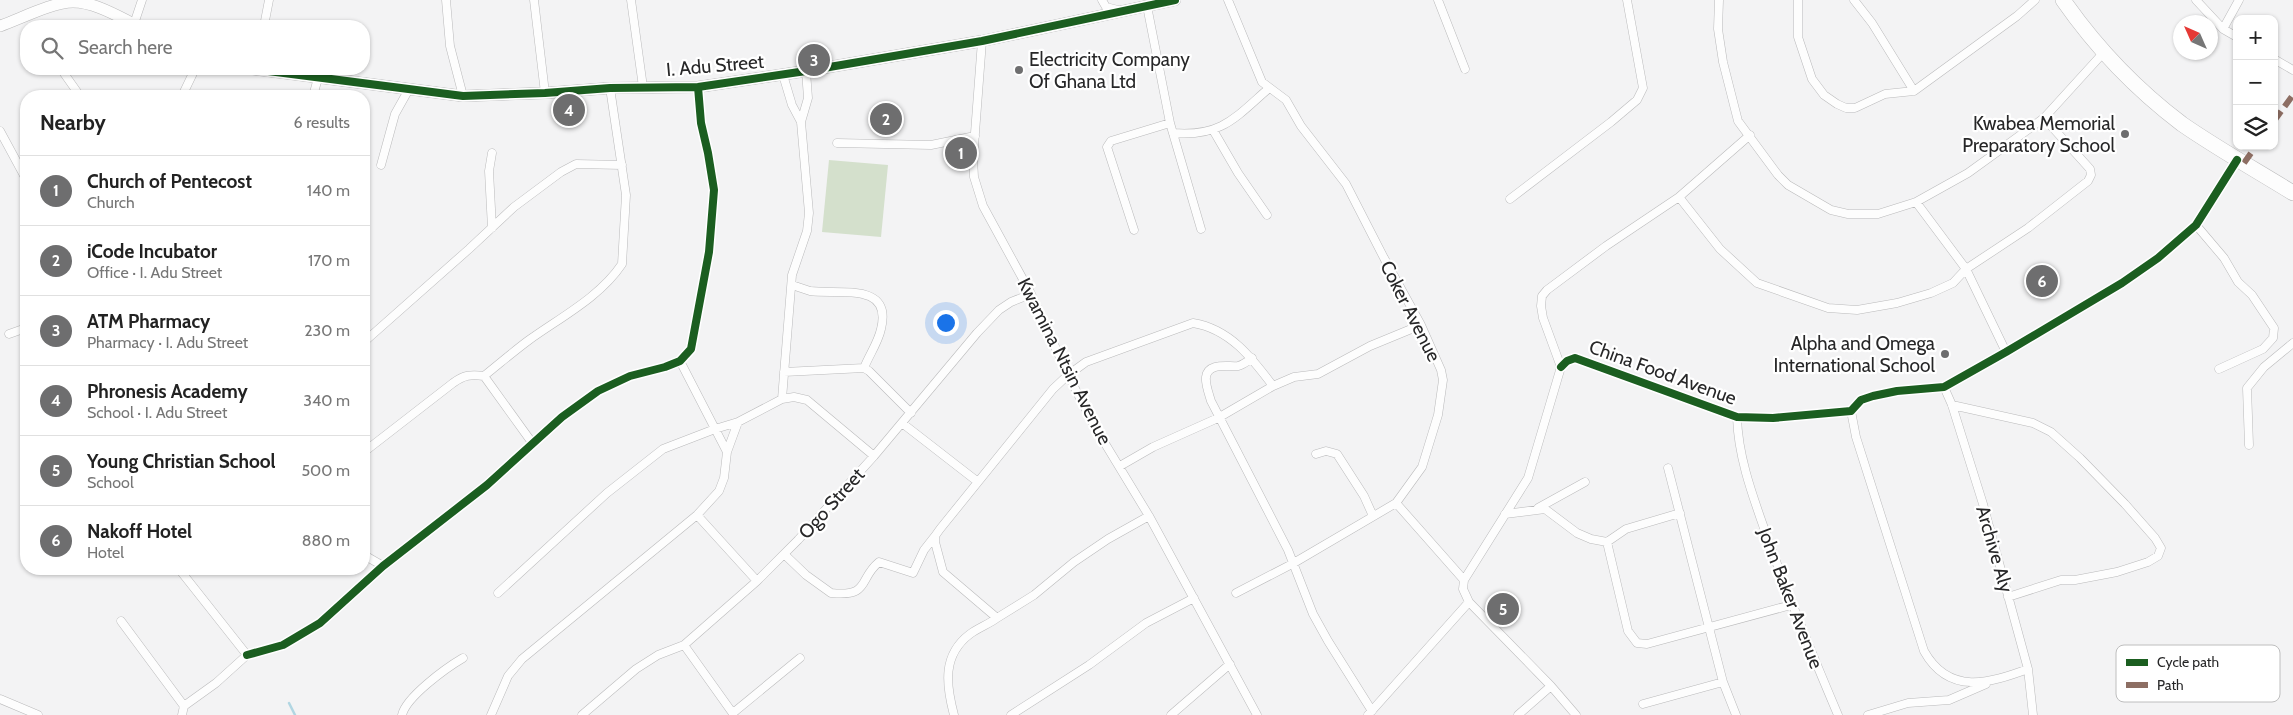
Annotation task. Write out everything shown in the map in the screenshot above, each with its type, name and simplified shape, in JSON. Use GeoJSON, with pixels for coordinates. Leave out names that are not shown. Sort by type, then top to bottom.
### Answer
{"type":"FeatureCollection","features":[{"type":"Feature","properties":{"kind":"highway"},"geometry":{"type":"LineString","coordinates":[[2062,0],[2125,75],[2180,122],[2237,160],[2293,193]]}},
{"type":"Feature","properties":{"kind":"street"},"geometry":{"type":"LineString","coordinates":[[137,20],[142,0]]}},
{"type":"Feature","properties":{"kind":"street"},"geometry":{"type":"LineString","coordinates":[[265,20],[269,0]]}},
{"type":"Feature","properties":{"kind":"street"},"geometry":{"type":"LineString","coordinates":[[446,0],[450,46],[463,96]]}},
{"type":"Feature","properties":{"kind":"street"},"geometry":{"type":"LineString","coordinates":[[534,0],[545,93]]}},
{"type":"Feature","properties":{"kind":"street"},"geometry":{"type":"LineString","coordinates":[[631,0],[643,87]]}},
{"type":"Feature","properties":{"kind":"street"},"geometry":{"type":"LineString","coordinates":[[1102,0],[1106,7],[1121,11]]}},
{"type":"Feature","properties":{"kind":"street","name":"I. Adu Street"},"geometry":{"type":"LineString","coordinates":[[297,75],[463,96],[610,88],[698,87],[783,75],[982,41],[1175,0]]}},
{"type":"Feature","properties":{"kind":"street","name":"Coker Avenue"},"geometry":{"type":"LineString","coordinates":[[1228,0],[1257,75],[1268,88],[1286,100],[1301,126],[1346,184],[1421,325],[1441,370],[1443,380],[1441,398],[1422,467],[1396,503],[1292,564],[1236,594]]}},
{"type":"Feature","properties":{"kind":"street"},"geometry":{"type":"LineString","coordinates":[[1438,0],[1465,68]]}},
{"type":"Feature","properties":{"kind":"street"},"geometry":{"type":"LineString","coordinates":[[1510,198],[1611,122],[1636,100],[1643,88],[1627,0]]}},
{"type":"Feature","properties":{"kind":"street"},"geometry":{"type":"LineString","coordinates":[[1719,0],[1718,30],[1722,62],[1738,121],[1778,175],[1788,185],[1831,210],[1848,214],[1878,214],[1916,202],[1968,173],[2044,118],[2105,52]]}},
{"type":"Feature","properties":{"kind":"street"},"geometry":{"type":"LineString","coordinates":[[1798,0],[1798,37],[1812,79],[1824,95],[1846,108],[1855,108],[1885,94],[1914,91],[2017,16],[2035,0]]}},
{"type":"Feature","properties":{"kind":"street"},"geometry":{"type":"LineString","coordinates":[[1854,0],[1872,23],[1914,91]]}},
{"type":"Feature","properties":{"kind":"street"},"geometry":{"type":"LineString","coordinates":[[2196,0],[2223,29],[2233,35]]}},
{"type":"Feature","properties":{"kind":"street"},"geometry":{"type":"LineString","coordinates":[[2223,29],[2239,0]]}},
{"type":"Feature","properties":{"kind":"street"},"geometry":{"type":"LineString","coordinates":[[0,26],[71,1],[88,4],[125,20]]}},
{"type":"Feature","properties":{"kind":"street"},"geometry":{"type":"LineString","coordinates":[[1147,6],[1170,123],[1201,229]]}},
{"type":"Feature","properties":{"kind":"street","name":"Kwamina Ntsin Avenue"},"geometry":{"type":"LineString","coordinates":[[982,41],[974,177],[983,206],[1031,294],[1068,375],[1095,427],[1149,516],[1257,715]]}},
{"type":"Feature","properties":{"kind":"street"},"geometry":{"type":"LineString","coordinates":[[2276,60],[2293,70]]}},
{"type":"Feature","properties":{"kind":"street"},"geometry":{"type":"LineString","coordinates":[[782,399],[792,275],[807,231],[809,213],[801,122],[808,98],[806,71]]}},
{"type":"Feature","properties":{"kind":"street"},"geometry":{"type":"LineString","coordinates":[[66,75],[76,90]]}},
{"type":"Feature","properties":{"kind":"street"},"geometry":{"type":"LineString","coordinates":[[185,90],[191,75]]}},
{"type":"Feature","properties":{"kind":"street"},"geometry":{"type":"LineString","coordinates":[[783,75],[792,105],[801,122]]}},
{"type":"Feature","properties":{"kind":"street"},"geometry":{"type":"LineString","coordinates":[[315,90],[318,78]]}},
{"type":"Feature","properties":{"kind":"street"},"geometry":{"type":"LineString","coordinates":[[182,715],[184,706],[216,683],[247,655],[282,645],[320,623],[383,566],[487,485],[562,417],[598,392],[630,376],[665,367],[680,360],[691,348],[709,252],[714,190],[701,123],[698,87]]}},
{"type":"Feature","properties":{"kind":"street"},"geometry":{"type":"LineString","coordinates":[[484,376],[529,340],[595,293],[616,274],[622,264],[626,195],[610,88]]}},
{"type":"Feature","properties":{"kind":"street"},"geometry":{"type":"LineString","coordinates":[[1173,133],[1188,134],[1213,130],[1232,120],[1268,88]]}},
{"type":"Feature","properties":{"kind":"street"},"geometry":{"type":"LineString","coordinates":[[381,165],[395,114],[409,89]]}},
{"type":"Feature","properties":{"kind":"street"},"geometry":{"type":"LineString","coordinates":[[1679,197],[1720,249],[1757,283],[1828,308],[1857,310],[1897,303],[1953,283],[1966,269],[2028,228],[2088,181],[2091,175],[2090,169],[2044,118]]}},
{"type":"Feature","properties":{"kind":"street"},"geometry":{"type":"LineString","coordinates":[[1134,230],[1107,148],[1111,141],[1170,123]]}},
{"type":"Feature","properties":{"kind":"street"},"geometry":{"type":"LineString","coordinates":[[1213,130],[1238,173],[1267,216]]}},
{"type":"Feature","properties":{"kind":"street"},"geometry":{"type":"LineString","coordinates":[[0,131],[20,169]]}},
{"type":"Feature","properties":{"kind":"street"},"geometry":{"type":"LineString","coordinates":[[1576,715],[1469,602],[1463,589],[1464,580],[1528,478],[1561,367],[1543,318],[1542,296],[1547,290],[1594,255],[1679,197],[1750,135]]}},
{"type":"Feature","properties":{"kind":"street"},"geometry":{"type":"LineString","coordinates":[[837,143],[931,145],[975,136]]}},
{"type":"Feature","properties":{"kind":"street"},"geometry":{"type":"LineString","coordinates":[[492,153],[489,171],[492,228]]}},
{"type":"Feature","properties":{"kind":"street"},"geometry":{"type":"LineString","coordinates":[[1992,682],[1967,682],[1950,677],[1935,666],[1924,651],[1856,437],[1851,411],[1861,400],[1873,396],[1897,391],[1944,387],[2122,283],[2158,258],[2196,225],[2237,160]]}},
{"type":"Feature","properties":{"kind":"street"},"geometry":{"type":"LineString","coordinates":[[370,337],[514,207],[569,166],[586,163],[622,164]]}},
{"type":"Feature","properties":{"kind":"street"},"geometry":{"type":"LineString","coordinates":[[1916,202],[1966,269],[2006,352]]}},
{"type":"Feature","properties":{"kind":"street"},"geometry":{"type":"LineString","coordinates":[[2196,225],[2224,258],[2238,282],[2252,295],[2274,328],[2273,338],[2263,349],[2219,369]]}},
{"type":"Feature","properties":{"kind":"street"},"geometry":{"type":"LineString","coordinates":[[792,285],[811,291],[853,292],[869,296],[877,301],[883,316],[882,327],[864,368]]}},
{"type":"Feature","properties":{"kind":"street","name":"Ogo Street"},"geometry":{"type":"LineString","coordinates":[[684,645],[757,581],[784,554],[874,456],[999,310],[1011,302],[1031,294]]}},
{"type":"Feature","properties":{"kind":"street"},"geometry":{"type":"LineString","coordinates":[[784,554],[806,575],[831,593],[853,592],[861,588],[879,562],[914,573],[924,550],[1053,389],[1068,375],[1086,362],[1193,323],[1200,324],[1232,339],[1252,358],[1273,386]]}},
{"type":"Feature","properties":{"kind":"street"},"geometry":{"type":"LineString","coordinates":[[1120,466],[1153,447],[1218,418],[1273,386],[1294,378],[1318,374],[1370,346],[1421,325]]}},
{"type":"Feature","properties":{"kind":"street"},"geometry":{"type":"LineString","coordinates":[[9,334],[20,330]]}},
{"type":"Feature","properties":{"kind":"street"},"geometry":{"type":"LineString","coordinates":[[2249,445],[2247,388],[2264,367],[2293,343]]}},
{"type":"Feature","properties":{"kind":"street"},"geometry":{"type":"LineString","coordinates":[[1252,358],[1238,366],[1222,365],[1207,373],[1205,378],[1211,401],[1218,418],[1288,550],[1313,614],[1370,713],[1469,602]]}},
{"type":"Feature","properties":{"kind":"street","name":"China Food Avenue"},"geometry":{"type":"LineString","coordinates":[[1561,367],[1566,361],[1575,358],[1736,417],[1773,418],[1851,411]]}},
{"type":"Feature","properties":{"kind":"street"},"geometry":{"type":"LineString","coordinates":[[680,360],[727,452]]}},
{"type":"Feature","properties":{"kind":"street"},"geometry":{"type":"LineString","coordinates":[[784,372],[864,368],[870,371],[910,413]]}},
{"type":"Feature","properties":{"kind":"street"},"geometry":{"type":"LineString","coordinates":[[370,447],[458,379],[474,374],[484,376],[533,444]]}},
{"type":"Feature","properties":{"kind":"street","name":"Archive Aly"},"geometry":{"type":"LineString","coordinates":[[1944,387],[1952,405],[1983,504],[2028,669],[2033,715]]}},
{"type":"Feature","properties":{"kind":"street"},"geometry":{"type":"LineString","coordinates":[[498,593],[607,492],[663,449],[738,422],[782,399],[794,397],[807,400],[874,456]]}},
{"type":"Feature","properties":{"kind":"street"},"geometry":{"type":"LineString","coordinates":[[1952,405],[2025,421],[2052,432],[2118,498],[2155,538],[2161,548],[2158,556],[2148,562],[2117,572],[2075,580],[2061,580],[2008,597]]}},
{"type":"Feature","properties":{"kind":"street","name":"John Baker Avenue"},"geometry":{"type":"LineString","coordinates":[[1736,417],[1737,433],[1748,480],[1791,605],[1838,715]]}},
{"type":"Feature","properties":{"kind":"street"},"geometry":{"type":"LineString","coordinates":[[491,715],[508,676],[522,659],[697,516],[719,490],[724,478],[727,452],[738,422]]}},
{"type":"Feature","properties":{"kind":"street"},"geometry":{"type":"LineString","coordinates":[[902,422],[978,482]]}},
{"type":"Feature","properties":{"kind":"street"},"geometry":{"type":"LineString","coordinates":[[1316,454],[1326,451],[1337,454],[1364,496],[1373,516]]}},
{"type":"Feature","properties":{"kind":"street"},"geometry":{"type":"LineString","coordinates":[[1668,468],[1723,682],[1736,715]]}},
{"type":"Feature","properties":{"kind":"street"},"geometry":{"type":"LineString","coordinates":[[1537,509],[1585,482]]}},
{"type":"Feature","properties":{"kind":"street"},"geometry":{"type":"LineString","coordinates":[[1396,503],[1464,580]]}},
{"type":"Feature","properties":{"kind":"street"},"geometry":{"type":"LineString","coordinates":[[1505,514],[1537,509],[1549,511],[1577,533],[1591,539],[1607,542],[1626,529],[1680,513]]}},
{"type":"Feature","properties":{"kind":"street"},"geometry":{"type":"LineString","coordinates":[[697,516],[757,581]]}},
{"type":"Feature","properties":{"kind":"street"},"geometry":{"type":"LineString","coordinates":[[954,715],[947,675],[956,648],[972,632],[982,628],[1034,595],[1074,562],[1108,539],[1149,516]]}},
{"type":"Feature","properties":{"kind":"street"},"geometry":{"type":"LineString","coordinates":[[935,536],[943,572],[997,618]]}},
{"type":"Feature","properties":{"kind":"street"},"geometry":{"type":"LineString","coordinates":[[1607,542],[1628,631],[1637,643],[1647,644],[1791,605]]}},
{"type":"Feature","properties":{"kind":"street"},"geometry":{"type":"LineString","coordinates":[[370,558],[383,566]]}},
{"type":"Feature","properties":{"kind":"street"},"geometry":{"type":"LineString","coordinates":[[185,575],[247,655]]}},
{"type":"Feature","properties":{"kind":"street"},"geometry":{"type":"LineString","coordinates":[[1011,715],[1089,666],[1146,623],[1194,598]]}},
{"type":"Feature","properties":{"kind":"street"},"geometry":{"type":"LineString","coordinates":[[121,621],[184,706]]}},
{"type":"Feature","properties":{"kind":"street"},"geometry":{"type":"LineString","coordinates":[[587,713],[643,664],[658,654],[684,645],[734,714],[800,658]]}},
{"type":"Feature","properties":{"kind":"street"},"geometry":{"type":"LineString","coordinates":[[402,715],[405,706],[443,672],[463,658]]}},
{"type":"Feature","properties":{"kind":"street"},"geometry":{"type":"LineString","coordinates":[[1171,715],[1230,664]]}},
{"type":"Feature","properties":{"kind":"street"},"geometry":{"type":"LineString","coordinates":[[1868,715],[1908,703],[1949,700],[2028,669]]}},
{"type":"Feature","properties":{"kind":"street"},"geometry":{"type":"LineString","coordinates":[[1644,704],[1723,682]]}},
{"type":"Feature","properties":{"kind":"street"},"geometry":{"type":"LineString","coordinates":[[1518,715],[1550,686]]}},
{"type":"Feature","properties":{"kind":"street"},"geometry":{"type":"LineString","coordinates":[[0,699],[38,715]]}},
{"type":"Feature","properties":{"kind":"green space"},"geometry":{"type":"Polygon","coordinates":[[[829,160],[888,165],[881,237],[822,232],[829,160]]]}},
{"type":"Feature","properties":{"kind":"waterway"},"geometry":{"type":"LineString","coordinates":[[289,703],[295,715]]}},
{"type":"Feature","properties":{"kind":"marked path"},"geometry":{"type":"LineString","coordinates":[[2278,116],[2293,95]]}},
{"type":"Feature","properties":{"kind":"marked path"},"geometry":{"type":"LineString","coordinates":[[2244,163],[2253,150]]}},
{"type":"Feature","properties":{"kind":"cycle path"},"geometry":{"type":"LineString","coordinates":[[300,75],[463,96],[610,88],[698,87],[982,41],[1175,0]]}},
{"type":"Feature","properties":{"kind":"cycle path"},"geometry":{"type":"LineString","coordinates":[[247,655],[283,645],[320,623],[383,566],[487,485],[562,417],[598,391],[630,376],[680,361],[691,349],[709,252],[714,190],[701,123],[698,87]]}},
{"type":"Feature","properties":{"kind":"cycle path"},"geometry":{"type":"LineString","coordinates":[[1561,367],[1567,361],[1575,358],[1737,417],[1773,418],[1851,411],[1861,400],[1873,396],[1897,391],[1944,387],[2122,283],[2158,258],[2196,225],[2237,160]]}},
{"type":"Feature","properties":{"kind":"place","name":"ATM Pharmacy"},"geometry":{"type":"Point","coordinates":[814,60]}},
{"type":"Feature","properties":{"kind":"place","name":"Electricity Company Of Ghana Ltd"},"geometry":{"type":"Point","coordinates":[1019,70]}},
{"type":"Feature","properties":{"kind":"place","name":"Phronesis Academy"},"geometry":{"type":"Point","coordinates":[569,110]}},
{"type":"Feature","properties":{"kind":"place","name":"iCode Incubator"},"geometry":{"type":"Point","coordinates":[886,119]}},
{"type":"Feature","properties":{"kind":"place","name":"Kwabea Memorial Preparatory School"},"geometry":{"type":"Point","coordinates":[2125,134]}},
{"type":"Feature","properties":{"kind":"place","name":"Church of Pentecost"},"geometry":{"type":"Point","coordinates":[961,153]}},
{"type":"Feature","properties":{"kind":"place","name":"Nakoff Hotel"},"geometry":{"type":"Point","coordinates":[2042,281]}},
{"type":"Feature","properties":{"kind":"place","name":"Alpha and Omega International School"},"geometry":{"type":"Point","coordinates":[1945,354]}},
{"type":"Feature","properties":{"kind":"place","name":"Young Christian School"},"geometry":{"type":"Point","coordinates":[1503,609]}}]}
